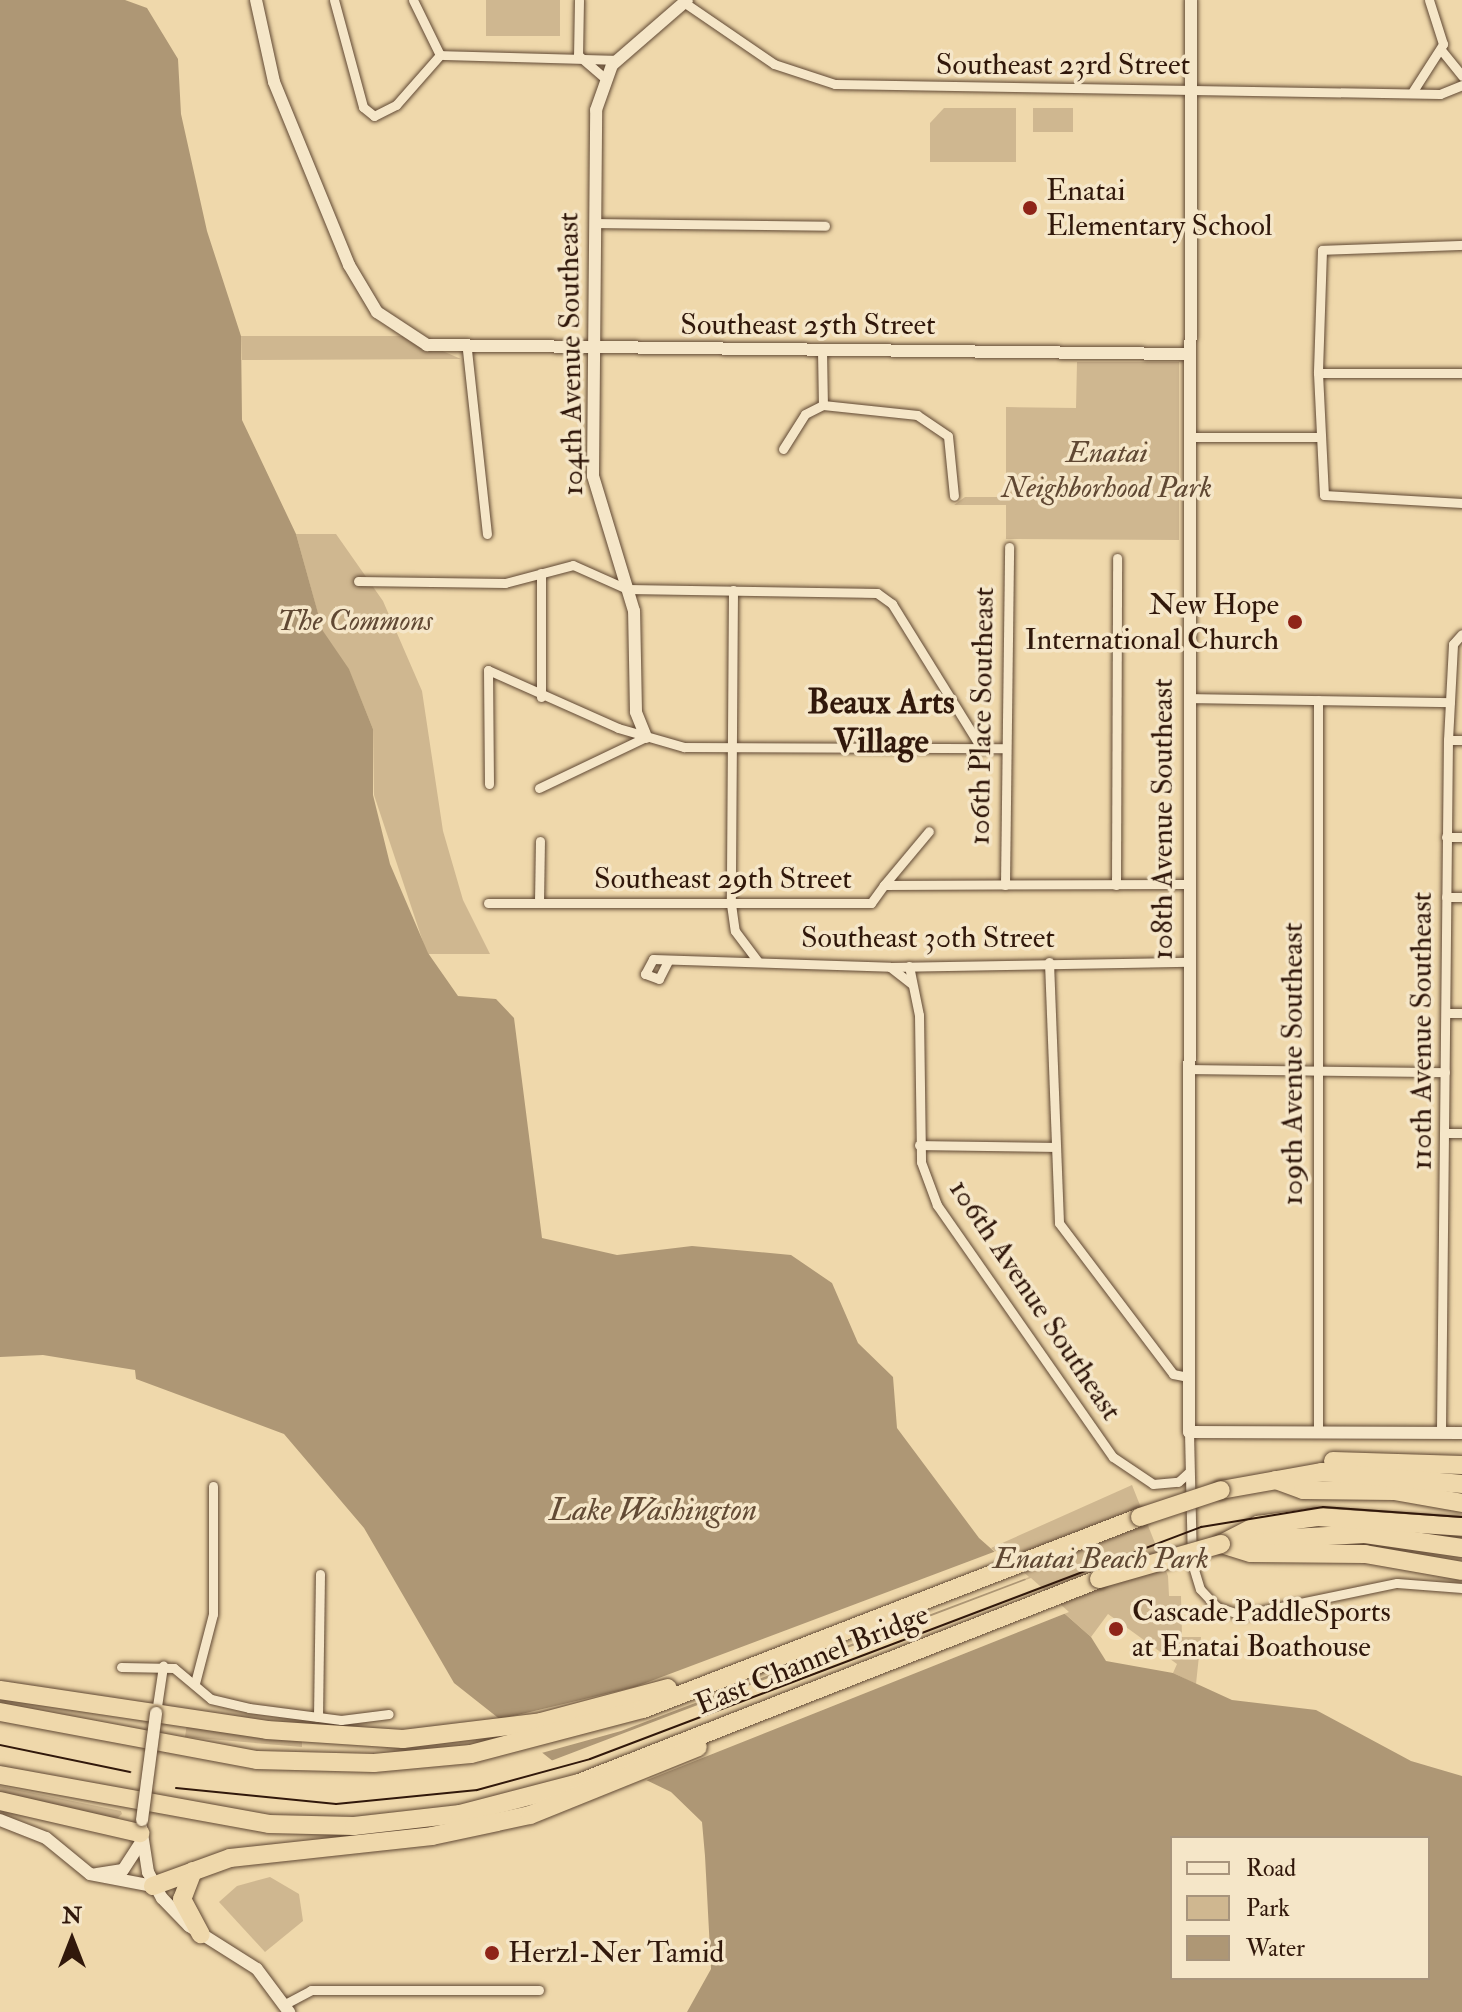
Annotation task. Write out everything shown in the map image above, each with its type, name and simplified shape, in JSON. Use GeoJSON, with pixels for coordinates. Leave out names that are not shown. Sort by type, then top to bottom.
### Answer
{"type":"FeatureCollection","features":[{"type":"Feature","properties":{"kind":"highway"},"geometry":{"type":"LineString","coordinates":[[1273,1479],[1322,1461],[1462,1465]]}},
{"type":"Feature","properties":{"kind":"highway"},"geometry":{"type":"LineString","coordinates":[[1273,1479],[1359,1471],[1462,1484]]}},
{"type":"Feature","properties":{"kind":"highway"},"geometry":{"type":"LineString","coordinates":[[1273,1479],[1303,1490],[1384,1490],[1462,1503]]}},
{"type":"Feature","properties":{"kind":"highway","name":"East Channel Bridge"},"geometry":{"type":"LineString","coordinates":[[0,1712],[220,1756],[406,1762],[560,1736],[1221,1490],[1273,1479]]}},
{"type":"Feature","properties":{"kind":"highway"},"geometry":{"type":"LineString","coordinates":[[1230,1543],[1317,1517],[1462,1527]]}},
{"type":"Feature","properties":{"kind":"highway"},"geometry":{"type":"LineString","coordinates":[[1230,1543],[1365,1534],[1462,1548]]}},
{"type":"Feature","properties":{"kind":"highway"},"geometry":{"type":"LineString","coordinates":[[1230,1543],[1365,1554],[1462,1571]]}},
{"type":"Feature","properties":{"kind":"highway","name":"East Channel Bridge"},"geometry":{"type":"LineString","coordinates":[[411,1830],[554,1792],[1099,1579],[1230,1543]]}},
{"type":"Feature","properties":{"kind":"highway"},"geometry":{"type":"LineString","coordinates":[[0,1690],[306,1735],[403,1739],[541,1722],[755,1664]]}},
{"type":"Feature","properties":{"kind":"highway"},"geometry":{"type":"LineString","coordinates":[[0,1775],[249,1822],[411,1830]]}},
{"type":"Feature","properties":{"kind":"highway"},"geometry":{"type":"LineString","coordinates":[[0,1801],[141,1832]]}},
{"type":"Feature","properties":{"kind":"highway"},"geometry":{"type":"LineString","coordinates":[[153,1886],[195,1870],[253,1854],[411,1830]]}},
{"type":"Feature","properties":{"kind":"highway"},"geometry":{"type":"LineString","coordinates":[[195,1870],[181,1897],[201,1934]]}},
{"type":"Feature","properties":{"kind":"street","name":"Southeast 25th Street"},"geometry":{"type":"LineString","coordinates":[[256,0],[274,82],[349,265],[377,312],[427,345],[467,350],[1189,354]]}},
{"type":"Feature","properties":{"kind":"street"},"geometry":{"type":"LineString","coordinates":[[334,0],[363,107],[374,116],[396,105],[440,55],[578,55],[616,60]]}},
{"type":"Feature","properties":{"kind":"street"},"geometry":{"type":"LineString","coordinates":[[413,0],[424,36],[440,55]]}},
{"type":"Feature","properties":{"kind":"street"},"geometry":{"type":"LineString","coordinates":[[579,0],[578,55],[604,78]]}},
{"type":"Feature","properties":{"kind":"street","name":"108th Avenue Southeast"},"geometry":{"type":"LineString","coordinates":[[1191,0],[1189,1472],[1200,1589],[1217,1607],[1242,1615],[1397,1583],[1462,1588]]}},
{"type":"Feature","properties":{"kind":"street"},"geometry":{"type":"LineString","coordinates":[[1429,0],[1442,51],[1462,76]]}},
{"type":"Feature","properties":{"kind":"street","name":"Southeast 23rd Street"},"geometry":{"type":"LineString","coordinates":[[686,2],[774,64],[824,82],[1413,91],[1462,85]]}},
{"type":"Feature","properties":{"kind":"street","name":"104th Avenue Southeast"},"geometry":{"type":"LineString","coordinates":[[646,737],[636,712],[627,589],[595,491],[596,110],[604,78],[616,60],[686,2]]}},
{"type":"Feature","properties":{"kind":"street"},"geometry":{"type":"LineString","coordinates":[[1413,91],[1442,51]]}},
{"type":"Feature","properties":{"kind":"street"},"geometry":{"type":"LineString","coordinates":[[595,223],[825,226]]}},
{"type":"Feature","properties":{"kind":"street"},"geometry":{"type":"LineString","coordinates":[[1462,245],[1326,248],[1319,257],[1318,373],[1318,437],[1324,495],[1462,503]]}},
{"type":"Feature","properties":{"kind":"street"},"geometry":{"type":"LineString","coordinates":[[467,350],[487,534]]}},
{"type":"Feature","properties":{"kind":"street"},"geometry":{"type":"LineString","coordinates":[[822,350],[823,405]]}},
{"type":"Feature","properties":{"kind":"street"},"geometry":{"type":"LineString","coordinates":[[1318,373],[1462,373]]}},
{"type":"Feature","properties":{"kind":"street"},"geometry":{"type":"LineString","coordinates":[[783,449],[805,414],[823,405],[938,424],[951,444],[954,496]]}},
{"type":"Feature","properties":{"kind":"street"},"geometry":{"type":"LineString","coordinates":[[1189,437],[1318,437]]}},
{"type":"Feature","properties":{"kind":"street","name":"106th Place Southeast"},"geometry":{"type":"LineString","coordinates":[[1005,885],[1003,748],[1009,547]]}},
{"type":"Feature","properties":{"kind":"street"},"geometry":{"type":"LineString","coordinates":[[1116,885],[1117,558]]}},
{"type":"Feature","properties":{"kind":"street"},"geometry":{"type":"LineString","coordinates":[[358,581],[490,584],[573,565],[627,589],[733,590],[888,599],[982,749]]}},
{"type":"Feature","properties":{"kind":"street"},"geometry":{"type":"LineString","coordinates":[[541,573],[541,697]]}},
{"type":"Feature","properties":{"kind":"street"},"geometry":{"type":"LineString","coordinates":[[733,590],[731,904],[735,931],[758,961]]}},
{"type":"Feature","properties":{"kind":"street","name":"110th Avenue Southeast"},"geometry":{"type":"LineString","coordinates":[[1441,1429],[1447,1133],[1448,740],[1460,634]]}},
{"type":"Feature","properties":{"kind":"street"},"geometry":{"type":"LineString","coordinates":[[489,784],[488,670],[541,697],[646,737],[732,750],[1003,748]]}},
{"type":"Feature","properties":{"kind":"street"},"geometry":{"type":"LineString","coordinates":[[1189,698],[1450,702]]}},
{"type":"Feature","properties":{"kind":"street","name":"109th Avenue Southeast"},"geometry":{"type":"LineString","coordinates":[[1318,700],[1318,1429]]}},
{"type":"Feature","properties":{"kind":"street"},"geometry":{"type":"LineString","coordinates":[[539,788],[646,737]]}},
{"type":"Feature","properties":{"kind":"street"},"geometry":{"type":"LineString","coordinates":[[1448,740],[1462,740]]}},
{"type":"Feature","properties":{"kind":"street"},"geometry":{"type":"LineString","coordinates":[[884,885],[929,831]]}},
{"type":"Feature","properties":{"kind":"street"},"geometry":{"type":"LineString","coordinates":[[1446,837],[1462,837]]}},
{"type":"Feature","properties":{"kind":"street"},"geometry":{"type":"LineString","coordinates":[[539,903],[540,841]]}},
{"type":"Feature","properties":{"kind":"street","name":"Southeast 29th Street"},"geometry":{"type":"LineString","coordinates":[[488,903],[871,903],[884,885],[1189,884]]}},
{"type":"Feature","properties":{"kind":"street"},"geometry":{"type":"LineString","coordinates":[[1446,897],[1462,897]]}},
{"type":"Feature","properties":{"kind":"street","name":"Southeast 30th Street"},"geometry":{"type":"LineString","coordinates":[[668,961],[758,961],[890,967],[1189,962]]}},
{"type":"Feature","properties":{"kind":"street"},"geometry":{"type":"LineString","coordinates":[[1049,962],[1059,1223],[1173,1374],[1189,1377]]}},
{"type":"Feature","properties":{"kind":"street","name":"106th Avenue Southeast"},"geometry":{"type":"LineString","coordinates":[[909,966],[919,1145],[937,1205],[1113,1457],[1153,1484],[1178,1482],[1189,1472]]}},
{"type":"Feature","properties":{"kind":"street"},"geometry":{"type":"LineString","coordinates":[[890,967],[912,984]]}},
{"type":"Feature","properties":{"kind":"street"},"geometry":{"type":"LineString","coordinates":[[1446,1013],[1462,1013]]}},
{"type":"Feature","properties":{"kind":"street"},"geometry":{"type":"LineString","coordinates":[[1189,1069],[1445,1072]]}},
{"type":"Feature","properties":{"kind":"street"},"geometry":{"type":"LineString","coordinates":[[1447,1133],[1462,1133]]}},
{"type":"Feature","properties":{"kind":"street"},"geometry":{"type":"LineString","coordinates":[[919,1145],[1054,1147]]}},
{"type":"Feature","properties":{"kind":"street"},"geometry":{"type":"LineString","coordinates":[[1189,1432],[1441,1429],[1462,1433]]}},
{"type":"Feature","properties":{"kind":"street"},"geometry":{"type":"LineString","coordinates":[[195,1683],[213,1614],[213,1486]]}},
{"type":"Feature","properties":{"kind":"street"},"geometry":{"type":"LineString","coordinates":[[318,1717],[320,1574]]}},
{"type":"Feature","properties":{"kind":"street"},"geometry":{"type":"LineString","coordinates":[[90,1874],[123,1870],[141,1832],[163,1666]]}},
{"type":"Feature","properties":{"kind":"street"},"geometry":{"type":"LineString","coordinates":[[121,1667],[163,1666],[195,1683],[211,1699],[318,1717],[389,1714]]}},
{"type":"Feature","properties":{"kind":"street"},"geometry":{"type":"LineString","coordinates":[[0,1820],[46,1838],[90,1874],[153,1886]]}},
{"type":"Feature","properties":{"kind":"street"},"geometry":{"type":"LineString","coordinates":[[141,1832],[153,1886],[201,1934],[257,1969],[287,2008],[311,1990],[539,1990]]}},
{"type":"Feature","properties":{"kind":"green space"},"geometry":{"type":"Polygon","coordinates":[[[486,0],[560,0],[560,36],[486,36],[486,0]]]}},
{"type":"Feature","properties":{"kind":"green space"},"geometry":{"type":"Polygon","coordinates":[[[944,108],[1016,108],[1016,162],[930,162],[930,123],[944,108]]]}},
{"type":"Feature","properties":{"kind":"green space"},"geometry":{"type":"Polygon","coordinates":[[[1033,108],[1073,108],[1073,132],[1033,132],[1033,108]]]}},
{"type":"Feature","properties":{"kind":"green space"},"geometry":{"type":"Polygon","coordinates":[[[241,336],[408,336],[461,359],[242,360],[241,336]]]}},
{"type":"Feature","properties":{"kind":"green space","name":"Enatai Neighborhood Park"},"geometry":{"type":"Polygon","coordinates":[[[1077,362],[1179,362],[1179,540],[1006,539],[1006,505],[954,505],[965,497],[1006,497],[1006,407],[1076,408],[1077,362]]]}},
{"type":"Feature","properties":{"kind":"green space","name":"The Commons"},"geometry":{"type":"Polygon","coordinates":[[[296,534],[336,534],[383,601],[422,691],[443,831],[463,900],[490,954],[427,954],[374,795],[373,729],[349,670],[323,632],[296,534]]]}},
{"type":"Feature","properties":{"kind":"green space","name":"Enatai Beach Park"},"geometry":{"type":"Polygon","coordinates":[[[1132,1485],[1168,1576],[1169,1596],[1181,1596],[1182,1637],[1201,1637],[1196,1684],[1173,1673],[1177,1664],[1108,1614],[1091,1637],[991,1548],[1132,1485]]]}},
{"type":"Feature","properties":{"kind":"green space"},"geometry":{"type":"Polygon","coordinates":[[[187,1724],[302,1741],[302,1747],[185,1737],[187,1724]]]}},
{"type":"Feature","properties":{"kind":"green space"},"geometry":{"type":"Polygon","coordinates":[[[0,1786],[121,1811],[122,1814],[114,1821],[0,1797],[0,1786]]]}},
{"type":"Feature","properties":{"kind":"green space"},"geometry":{"type":"Polygon","coordinates":[[[270,1877],[299,1894],[303,1921],[265,1952],[219,1902],[237,1886],[270,1877]]]}},
{"type":"Feature","properties":{"kind":"water","name":"Lake Washington"},"geometry":{"type":"Polygon","coordinates":[[[0,0],[125,0],[147,8],[178,59],[181,114],[207,231],[241,336],[242,420],[296,534],[323,631],[349,669],[373,729],[373,795],[390,864],[428,953],[458,996],[496,999],[514,1018],[542,1238],[617,1255],[692,1246],[791,1255],[832,1283],[858,1343],[893,1377],[897,1428],[979,1538],[1091,1637],[1106,1661],[1173,1673],[1232,1700],[1316,1710],[1411,1761],[1462,1776],[1462,2012],[687,2012],[711,1969],[702,1822],[671,1792],[613,1764],[554,1762],[454,1683],[364,1528],[284,1434],[136,1379],[135,1370],[43,1355],[0,1357],[0,0]]]}},
{"type":"Feature","properties":{"kind":"pier"},"geometry":{"type":"Polygon","coordinates":[[[999,1550],[1029,1577],[621,1731],[538,1754],[497,1720],[635,1687],[999,1550]]]}},
{"type":"Feature","properties":{"kind":"pier"},"geometry":{"type":"Polygon","coordinates":[[[1031,1578],[1069,1612],[642,1782],[612,1768],[548,1762],[1031,1578]]]}},
{"type":"Feature","properties":{"kind":"tram line"},"geometry":{"type":"LineString","coordinates":[[176,1788],[336,1804],[477,1790],[590,1759],[1201,1527],[1323,1507],[1462,1517]]}},
{"type":"Feature","properties":{"kind":"tram line"},"geometry":{"type":"LineString","coordinates":[[0,1745],[130,1772]]}},
{"type":"Feature","properties":{"kind":"place","name":"Enatai Elementary School"},"geometry":{"type":"Point","coordinates":[1030,208]}},
{"type":"Feature","properties":{"kind":"place","name":"New Hope International Church"},"geometry":{"type":"Point","coordinates":[1295,622]}},
{"type":"Feature","properties":{"kind":"place","name":"Cascade PaddleSports at Enatai Boathouse"},"geometry":{"type":"Point","coordinates":[1116,1629]}},
{"type":"Feature","properties":{"kind":"place","name":"Herzl-Ner Tamid"},"geometry":{"type":"Point","coordinates":[492,1953]}},
{"type":"Feature","properties":{"kind":"district","name":"Beaux Arts Village"},"geometry":{"type":"Point","coordinates":[881,722]}}]}
